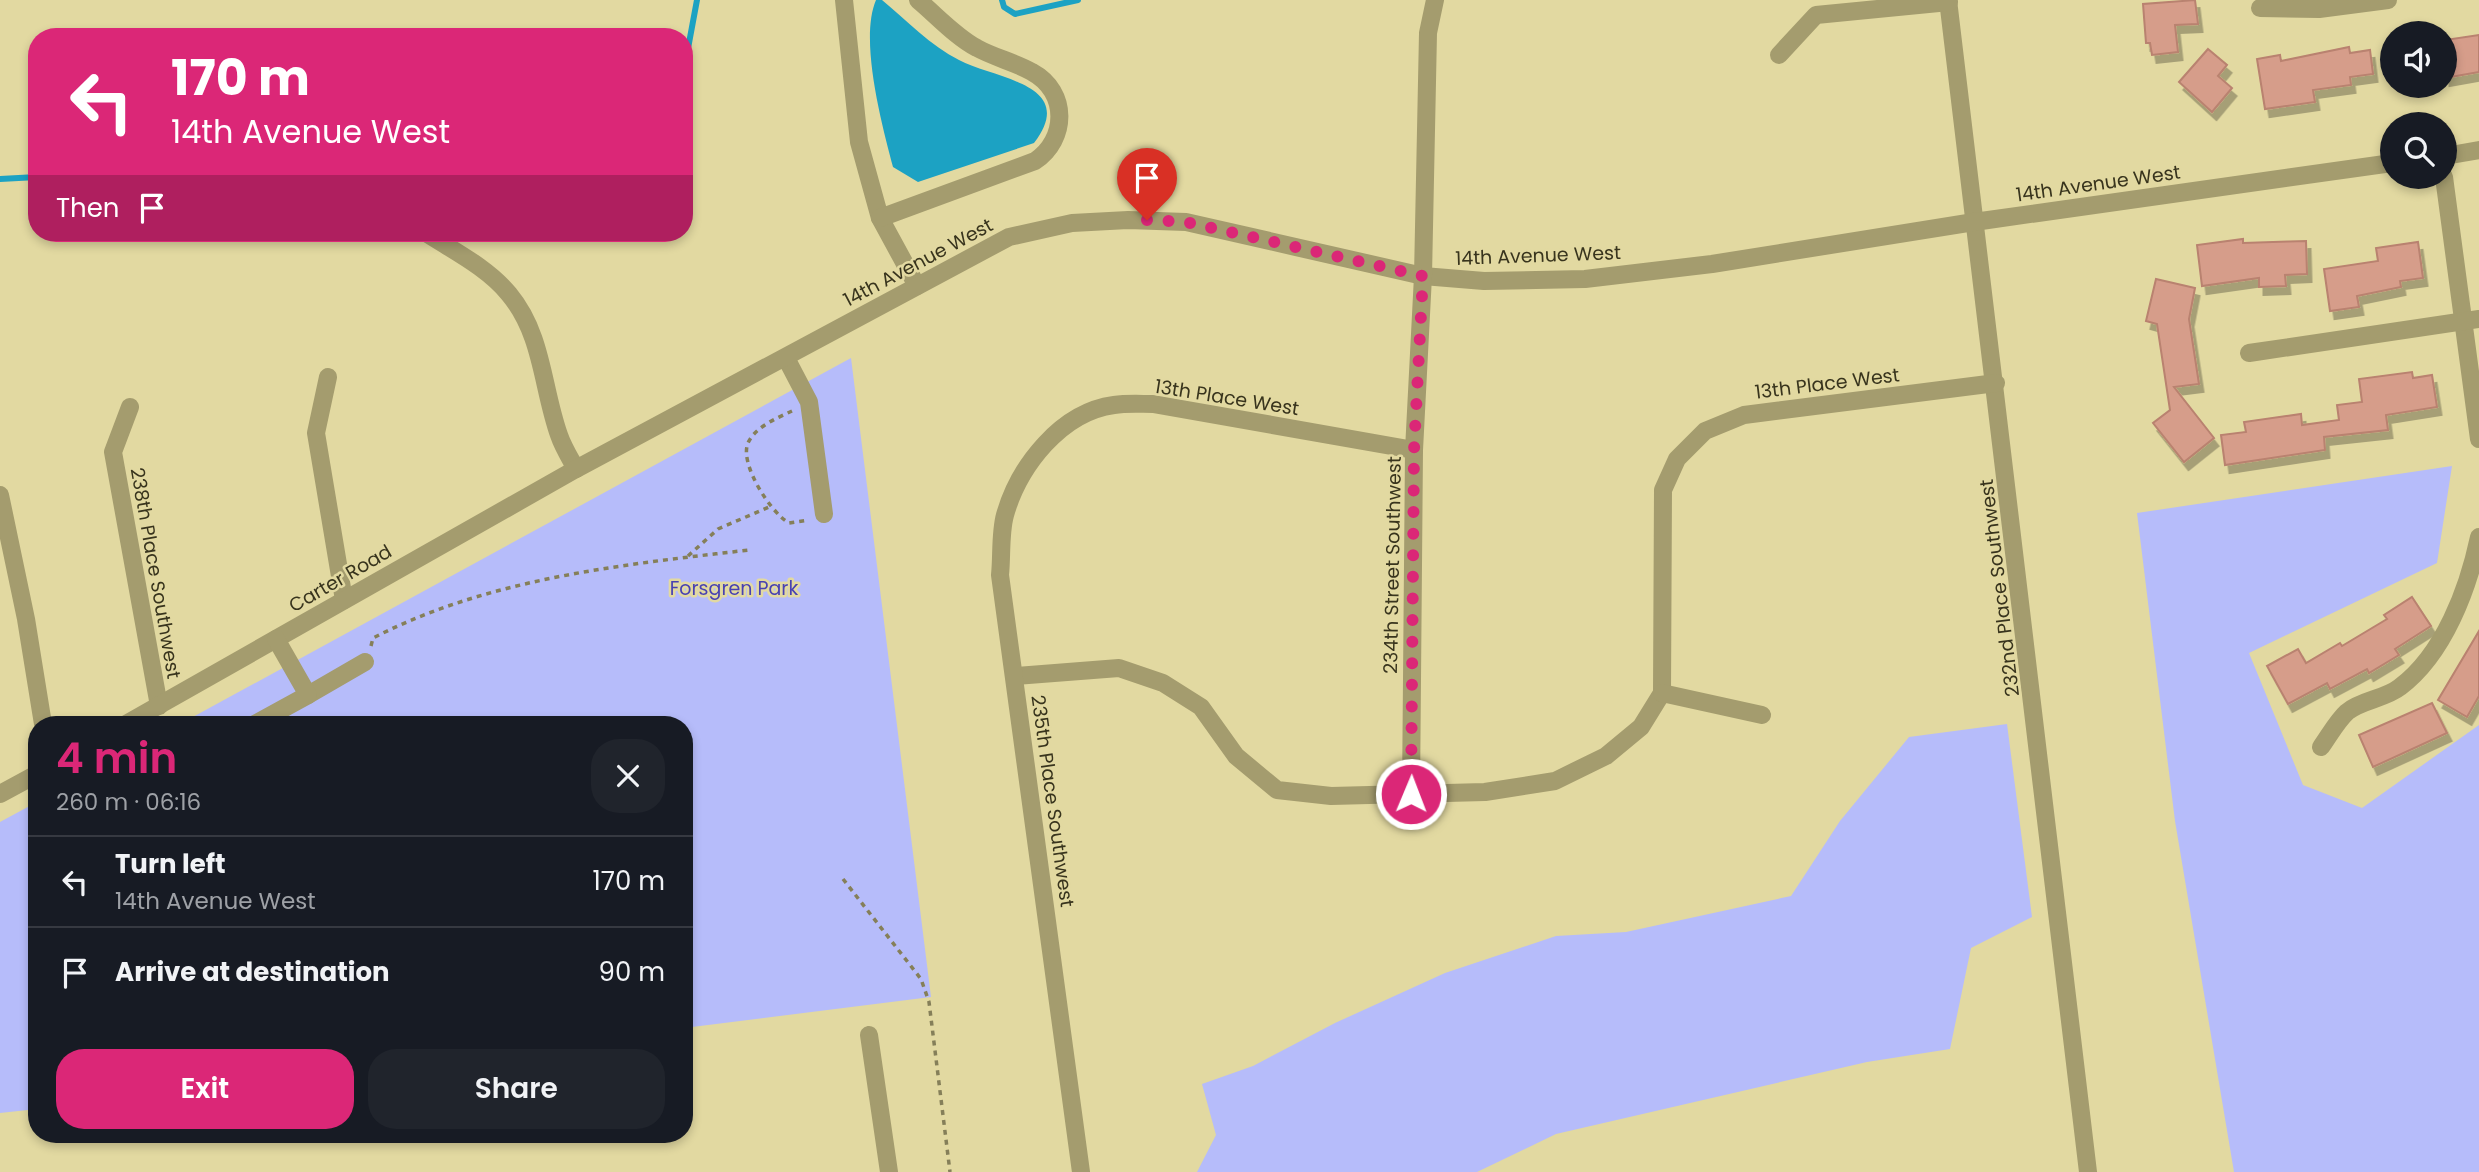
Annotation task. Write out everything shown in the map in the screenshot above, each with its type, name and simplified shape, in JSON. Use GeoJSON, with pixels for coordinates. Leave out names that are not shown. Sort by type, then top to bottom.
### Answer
{"type":"FeatureCollection","features":[{"type":"Feature","properties":{"kind":"street"},"geometry":{"type":"LineString","coordinates":[[844,0],[859,142],[880,218],[917,286]]}},
{"type":"Feature","properties":{"kind":"street"},"geometry":{"type":"LineString","coordinates":[[880,218],[1035,161],[1047,153],[1056,140],[1061,122],[1058,103],[1050,86],[1034,72],[975,47],[918,0]]}},
{"type":"Feature","properties":{"kind":"street","name":"234th Street Southwest"},"geometry":{"type":"LineString","coordinates":[[1411,794],[1414,450],[1423,276],[1428,33],[1435,0]]}},
{"type":"Feature","properties":{"kind":"street"},"geometry":{"type":"LineString","coordinates":[[2260,8],[2319,9],[2388,0]]}},
{"type":"Feature","properties":{"kind":"street"},"geometry":{"type":"LineString","coordinates":[[1779,55],[1816,15],[1949,1]]}},
{"type":"Feature","properties":{"kind":"street","name":"232nd Place Southwest"},"geometry":{"type":"LineString","coordinates":[[1949,1],[2088,1172]]}},
{"type":"Feature","properties":{"kind":"street"},"geometry":{"type":"LineString","coordinates":[[2457,154],[2479,150]]}},
{"type":"Feature","properties":{"kind":"street","name":"14th Avenue West"},"geometry":{"type":"LineString","coordinates":[[576,469],[1009,237],[1072,223],[1128,219],[1186,222],[1423,276],[1483,281],[1585,278],[1712,264],[1974,222],[2380,165]]}},
{"type":"Feature","properties":{"kind":"street"},"geometry":{"type":"LineString","coordinates":[[2446,189],[2472,320],[2479,439]]}},
{"type":"Feature","properties":{"kind":"street"},"geometry":{"type":"LineString","coordinates":[[440,242],[477,266],[508,292],[525,317],[536,338],[559,437],[576,469]]}},
{"type":"Feature","properties":{"kind":"street"},"geometry":{"type":"LineString","coordinates":[[2249,353],[2472,320]]}},
{"type":"Feature","properties":{"kind":"street"},"geometry":{"type":"LineString","coordinates":[[786,358],[809,402],[824,514]]}},
{"type":"Feature","properties":{"kind":"street"},"geometry":{"type":"LineString","coordinates":[[328,377],[316,433],[344,600]]}},
{"type":"Feature","properties":{"kind":"street","name":"13th Place West"},"geometry":{"type":"LineString","coordinates":[[1662,694],[1663,489],[1677,459],[1705,431],[1744,415],[1996,383]]}},
{"type":"Feature","properties":{"kind":"street","name":"13th Place West"},"geometry":{"type":"LineString","coordinates":[[1043,443],[1073,421],[1113,405],[1153,404],[1414,450]]}},
{"type":"Feature","properties":{"kind":"street","name":"238th Place Southwest"},"geometry":{"type":"LineString","coordinates":[[130,407],[113,452],[159,706]]}},
{"type":"Feature","properties":{"kind":"street","name":"235th Place Southwest"},"geometry":{"type":"LineString","coordinates":[[1043,443],[1020,480],[1004,517],[1000,575],[1082,1172]]}},
{"type":"Feature","properties":{"kind":"street","name":"Carter Road"},"geometry":{"type":"LineString","coordinates":[[141,716],[576,469]]}},
{"type":"Feature","properties":{"kind":"street"},"geometry":{"type":"LineString","coordinates":[[0,495],[41,716]]}},
{"type":"Feature","properties":{"kind":"street"},"geometry":{"type":"LineString","coordinates":[[2321,747],[2347,712],[2399,688],[2418,670],[2442,637],[2459,603],[2479,537]]}},
{"type":"Feature","properties":{"kind":"street"},"geometry":{"type":"LineString","coordinates":[[276,639],[308,695]]}},
{"type":"Feature","properties":{"kind":"street"},"geometry":{"type":"LineString","coordinates":[[270,716],[365,662]]}},
{"type":"Feature","properties":{"kind":"street"},"geometry":{"type":"LineString","coordinates":[[1015,676],[1119,668],[1163,683],[1202,707],[1236,756],[1277,790],[1331,796],[1485,792],[1555,781],[1606,756],[1641,727],[1662,694],[1762,715]]}},
{"type":"Feature","properties":{"kind":"street"},"geometry":{"type":"LineString","coordinates":[[0,794],[28,781]]}},
{"type":"Feature","properties":{"kind":"street"},"geometry":{"type":"LineString","coordinates":[[869,1035],[889,1172]]}},
{"type":"Feature","properties":{"kind":"path"},"geometry":{"type":"LineString","coordinates":[[809,402],[772,421],[748,441],[746,452],[769,507],[789,523],[803,522],[824,514]]}},
{"type":"Feature","properties":{"kind":"path"},"geometry":{"type":"LineString","coordinates":[[687,557],[718,529],[769,507]]}},
{"type":"Feature","properties":{"kind":"path"},"geometry":{"type":"LineString","coordinates":[[365,662],[373,638],[442,607],[550,577],[749,550]]}},
{"type":"Feature","properties":{"kind":"path"},"geometry":{"type":"LineString","coordinates":[[844,879],[921,979],[929,1002],[950,1172]]}},
{"type":"Feature","properties":{"kind":"green space","name":"Forsgren Park"},"geometry":{"type":"Polygon","coordinates":[[[851,358],[931,997],[693,1027],[693,716],[195,716],[851,358]]]}},
{"type":"Feature","properties":{"kind":"green space"},"geometry":{"type":"Polygon","coordinates":[[[2452,466],[2437,563],[2249,653],[2303,785],[2362,808],[2479,725],[2479,1172],[2234,1172],[2175,821],[2137,513],[2452,466]]]}},
{"type":"Feature","properties":{"kind":"green space"},"geometry":{"type":"Polygon","coordinates":[[[2007,724],[2032,917],[1971,948],[1950,1049],[1867,1062],[1556,1134],[1477,1172],[1197,1172],[1216,1135],[1202,1084],[1253,1066],[1335,1023],[1445,973],[1556,936],[1626,932],[1791,896],[1840,821],[1909,737],[2007,724]]]}},
{"type":"Feature","properties":{"kind":"green space"},"geometry":{"type":"Polygon","coordinates":[[[28,807],[28,1110],[0,1113],[0,822],[28,807]]]}},
{"type":"Feature","properties":{"kind":"shaded area"},"geometry":{"type":"Polygon","coordinates":[[[876,0],[882,0],[929,40],[959,60],[1027,86],[1040,96],[1046,108],[1045,123],[1034,143],[918,182],[893,167],[878,106],[871,59],[871,17],[876,0]]]}},
{"type":"Feature","properties":{"kind":"building"},"geometry":{"type":"Polygon","coordinates":[[[2195,0],[2198,24],[2175,25],[2178,52],[2152,55],[2150,43],[2146,43],[2143,4],[2195,0]]]}},
{"type":"Feature","properties":{"kind":"building"},"geometry":{"type":"Polygon","coordinates":[[[2479,35],[2479,72],[2457,76],[2457,38],[2479,35]]]}},
{"type":"Feature","properties":{"kind":"building"},"geometry":{"type":"Polygon","coordinates":[[[2349,47],[2350,53],[2370,50],[2373,74],[2350,77],[2351,85],[2313,90],[2315,102],[2265,109],[2257,59],[2280,55],[2281,61],[2349,47]]]}},
{"type":"Feature","properties":{"kind":"building"},"geometry":{"type":"Polygon","coordinates":[[[2208,49],[2227,65],[2218,76],[2232,88],[2212,112],[2179,82],[2208,49]]]}},
{"type":"Feature","properties":{"kind":"building"},"geometry":{"type":"Polygon","coordinates":[[[2243,239],[2243,243],[2306,241],[2307,274],[2285,275],[2286,286],[2259,287],[2259,278],[2202,286],[2197,245],[2243,239]]]}},
{"type":"Feature","properties":{"kind":"building"},"geometry":{"type":"Polygon","coordinates":[[[2418,242],[2423,278],[2400,281],[2401,287],[2357,296],[2359,307],[2330,311],[2324,269],[2378,261],[2376,248],[2418,242]]]}},
{"type":"Feature","properties":{"kind":"building"},"geometry":{"type":"Polygon","coordinates":[[[2156,279],[2195,288],[2189,319],[2199,384],[2174,387],[2214,438],[2184,462],[2153,423],[2170,410],[2157,324],[2146,321],[2156,279]]]}},
{"type":"Feature","properties":{"kind":"building"},"geometry":{"type":"Polygon","coordinates":[[[2412,372],[2413,378],[2432,375],[2437,407],[2386,415],[2388,430],[2324,437],[2325,450],[2225,465],[2221,435],[2246,432],[2244,422],[2301,414],[2302,425],[2339,420],[2337,405],[2362,402],[2359,379],[2412,372]]]}},
{"type":"Feature","properties":{"kind":"building"},"geometry":{"type":"Polygon","coordinates":[[[2412,597],[2431,626],[2395,649],[2399,655],[2369,673],[2367,669],[2330,689],[2327,683],[2288,704],[2267,666],[2298,649],[2306,663],[2340,643],[2342,646],[2387,619],[2384,615],[2412,597]]]}},
{"type":"Feature","properties":{"kind":"building"},"geometry":{"type":"Polygon","coordinates":[[[2479,631],[2479,696],[2467,717],[2438,700],[2479,631]]]}},
{"type":"Feature","properties":{"kind":"building"},"geometry":{"type":"Polygon","coordinates":[[[2432,703],[2447,733],[2373,767],[2359,735],[2432,703]]]}},
{"type":"Feature","properties":{"kind":"waterway"},"geometry":{"type":"LineString","coordinates":[[692,28],[697,0]]}},
{"type":"Feature","properties":{"kind":"waterway"},"geometry":{"type":"LineString","coordinates":[[1002,0],[1004,7],[1015,14],[1078,0]]}},
{"type":"Feature","properties":{"kind":"waterway"},"geometry":{"type":"LineString","coordinates":[[0,179],[28,177]]}},
{"type":"Feature","properties":{"kind":"route"},"geometry":{"type":"LineString","coordinates":[[1147,220],[1186,222],[1423,276],[1414,450],[1411,794]]}}]}
